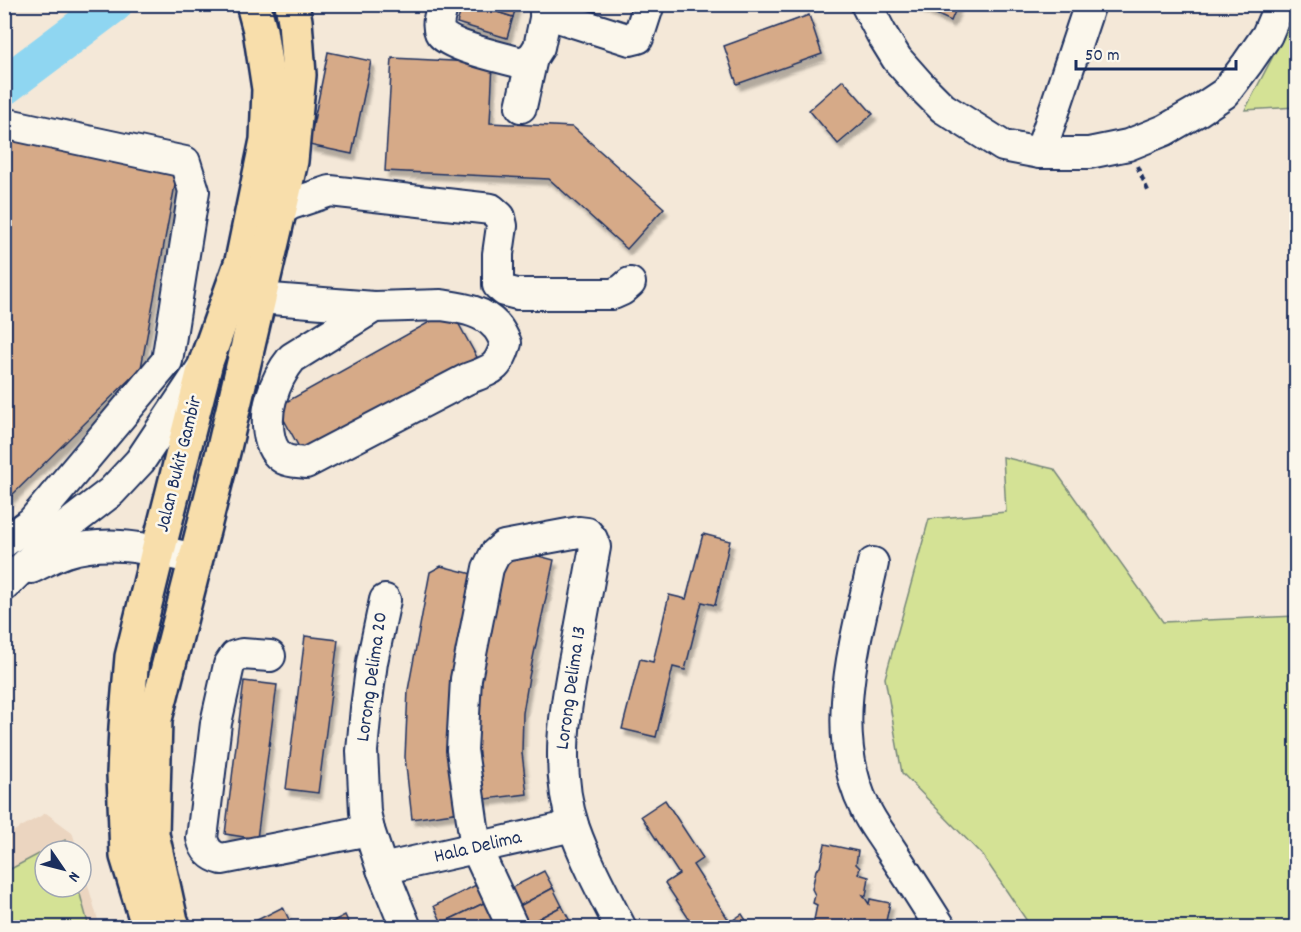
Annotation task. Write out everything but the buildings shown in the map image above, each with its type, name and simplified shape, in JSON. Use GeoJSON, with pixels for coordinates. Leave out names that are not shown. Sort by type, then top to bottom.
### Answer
{"type":"FeatureCollection","features":[{"type":"Feature","properties":{"kind":"main road","name":"Jalan Bukit Gambir"},"geometry":{"type":"LineString","coordinates":[[149,927],[127,856],[124,774],[132,657],[206,362],[242,261],[267,140],[269,89],[260,30],[252,4]]}},
{"type":"Feature","properties":{"kind":"main road","name":"Jalan Bukit Gambir"},"geometry":{"type":"LineString","coordinates":[[174,927],[152,834],[155,719],[196,559],[291,161],[299,75],[297,10]]}},
{"type":"Feature","properties":{"kind":"street"},"geometry":{"type":"LineString","coordinates":[[443,4],[438,23],[440,32],[445,38],[459,45],[521,63],[532,58]]}},
{"type":"Feature","properties":{"kind":"street"},"geometry":{"type":"LineString","coordinates":[[521,107],[532,58],[539,47],[546,9],[630,40],[638,38],[649,4]]}},
{"type":"Feature","properties":{"kind":"street"},"geometry":{"type":"LineString","coordinates":[[866,4],[897,59],[943,108],[1003,146],[1040,153],[1089,153],[1128,145],[1165,130],[1198,111],[1225,93],[1267,35],[1280,4]]}},
{"type":"Feature","properties":{"kind":"street"},"geometry":{"type":"LineString","coordinates":[[1040,153],[1090,4]]}},
{"type":"Feature","properties":{"kind":"street"},"geometry":{"type":"LineString","coordinates":[[4,127],[8,124],[185,162],[194,191],[167,361],[32,522],[4,542]]}},
{"type":"Feature","properties":{"kind":"street"},"geometry":{"type":"LineString","coordinates":[[291,161],[309,178],[330,191]]}},
{"type":"Feature","properties":{"kind":"street"},"geometry":{"type":"LineString","coordinates":[[279,211],[291,204],[330,191],[491,209],[500,218],[502,226],[498,254],[498,285],[505,291],[517,294],[604,295],[613,294],[630,284]]}},
{"type":"Feature","properties":{"kind":"street"},"geometry":{"type":"LineString","coordinates":[[259,298],[374,307],[441,305],[463,308],[483,315],[496,326],[506,343],[501,358],[493,368],[467,379],[306,463],[285,459],[278,454],[267,428],[271,399],[285,366],[301,351],[374,307]]}},
{"type":"Feature","properties":{"kind":"street"},"geometry":{"type":"LineString","coordinates":[[10,581],[55,535],[111,492],[140,461],[206,362]]}},
{"type":"Feature","properties":{"kind":"street","name":"Lorong Delima 13"},"geometry":{"type":"LineString","coordinates":[[476,848],[462,750],[466,678],[488,568],[495,554],[504,546],[579,532],[587,533],[596,547],[568,692],[562,762],[573,826],[587,862],[621,927]]}},
{"type":"Feature","properties":{"kind":"street"},"geometry":{"type":"LineString","coordinates":[[10,581],[66,552],[100,546],[124,545],[196,559]]}},
{"type":"Feature","properties":{"kind":"street"},"geometry":{"type":"LineString","coordinates":[[873,562],[854,648],[846,704],[846,731],[850,759],[865,808],[941,927]]}},
{"type":"Feature","properties":{"kind":"street","name":"Lorong Delima 20"},"geometry":{"type":"LineString","coordinates":[[385,600],[372,662],[362,751],[365,812],[382,869],[406,927]]}},
{"type":"Feature","properties":{"kind":"street"},"geometry":{"type":"LineString","coordinates":[[270,656],[242,654],[235,657],[229,665],[216,723],[202,838],[204,846],[214,857],[222,859],[369,830]]}},
{"type":"Feature","properties":{"kind":"street","name":"Hala Delima"},"geometry":{"type":"LineString","coordinates":[[382,869],[573,826]]}},
{"type":"Feature","properties":{"kind":"street"},"geometry":{"type":"LineString","coordinates":[[476,848],[513,927]]}},
{"type":"Feature","properties":{"kind":"shaded area"},"geometry":{"type":"Polygon","coordinates":[[[46,813],[72,832],[74,839],[33,839],[33,899],[92,899],[100,927],[5,928],[5,836],[46,813]]]}},
{"type":"Feature","properties":{"kind":"green space"},"geometry":{"type":"Polygon","coordinates":[[[1296,12],[1296,107],[1245,110],[1296,12]]]}},
{"type":"Feature","properties":{"kind":"green space"},"geometry":{"type":"Polygon","coordinates":[[[1003,457],[1054,469],[1163,622],[1296,616],[1296,927],[1031,927],[983,856],[902,773],[885,678],[929,519],[1006,512],[1003,457]]]}},
{"type":"Feature","properties":{"kind":"green space"},"geometry":{"type":"Polygon","coordinates":[[[33,857],[33,899],[81,899],[89,927],[5,927],[5,872],[33,857]]]}},
{"type":"Feature","properties":{"kind":"waterway"},"geometry":{"type":"LineString","coordinates":[[4,86],[113,4]]}}]}
